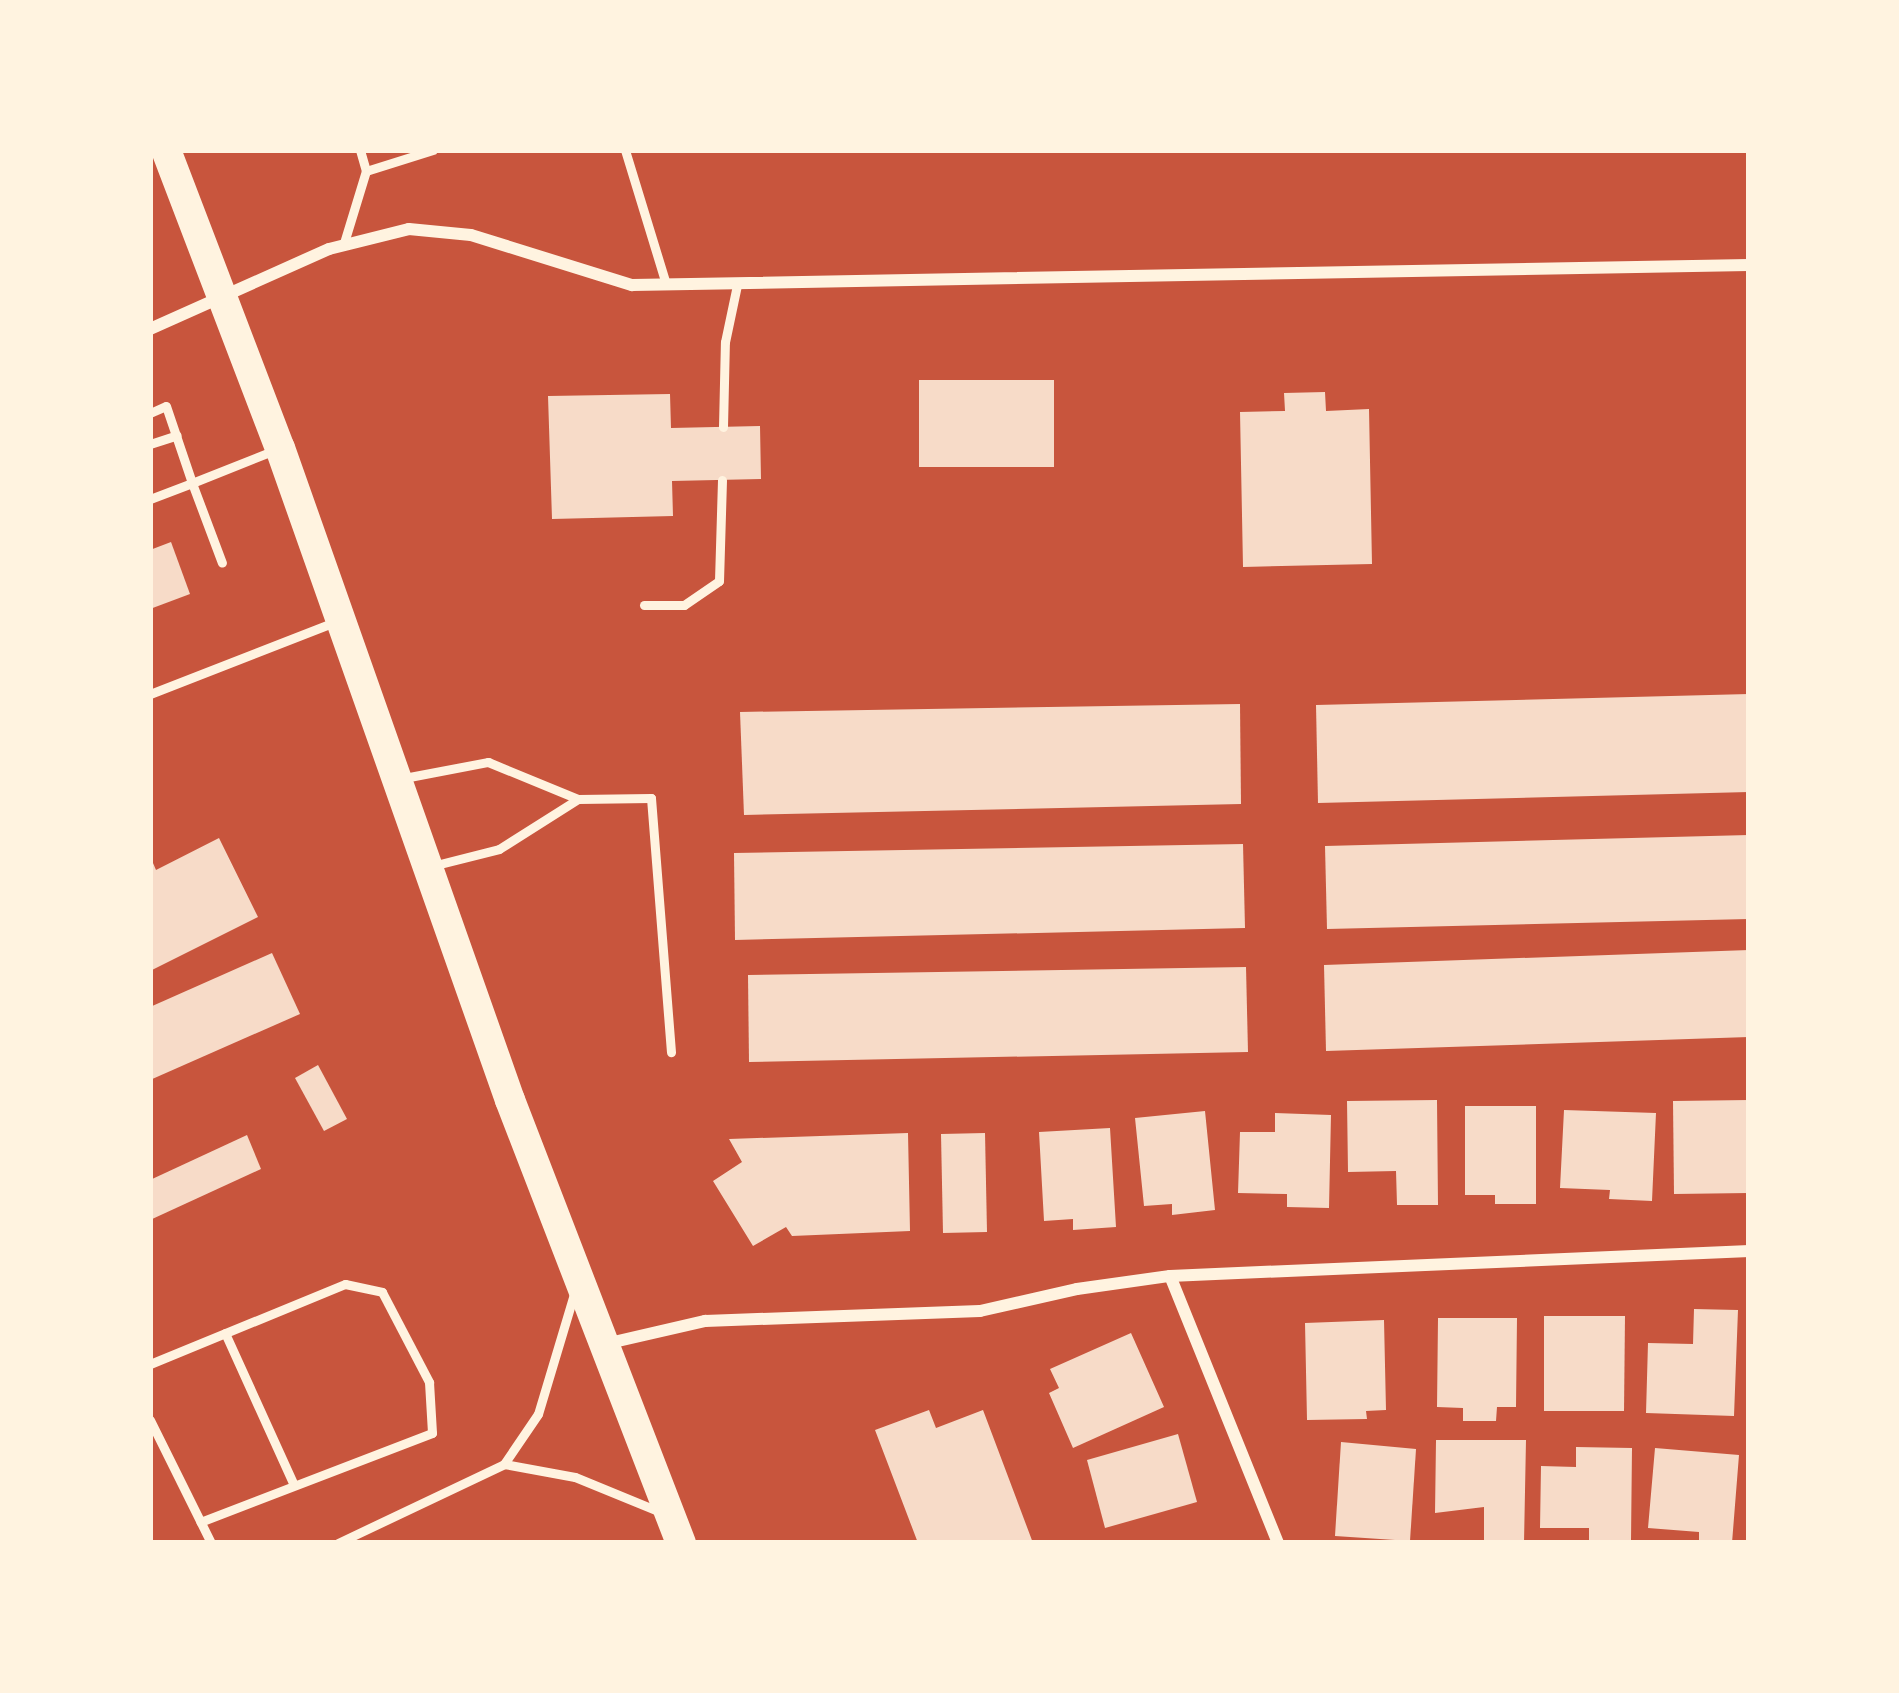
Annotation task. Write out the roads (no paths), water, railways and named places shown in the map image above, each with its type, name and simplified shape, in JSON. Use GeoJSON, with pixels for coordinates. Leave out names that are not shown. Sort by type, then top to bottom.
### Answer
{"type":"FeatureCollection","features":[{"type":"Feature","properties":{"kind":"main road"},"geometry":{"type":"LineString","coordinates":[[166,150],[224,292],[510,1100],[676,1530]]}},
{"type":"Feature","properties":{"kind":"street"},"geometry":{"type":"LineString","coordinates":[[150,329],[224,292],[343,246],[409,230],[471,235],[632,285],[1749,266]]}},
{"type":"Feature","properties":{"kind":"street"},"geometry":{"type":"LineString","coordinates":[[604,1344],[705,1321],[980,1311],[1170,1276],[1749,1251]]}},
{"type":"Feature","properties":{"kind":"street"},"geometry":{"type":"LineString","coordinates":[[1170,1276],[1278,1543]]}},
{"type":"Feature","properties":{"kind":"lane"},"geometry":{"type":"LineString","coordinates":[[343,246],[366,171],[360,150]]}},
{"type":"Feature","properties":{"kind":"lane"},"geometry":{"type":"LineString","coordinates":[[366,171],[433,150]]}},
{"type":"Feature","properties":{"kind":"lane"},"geometry":{"type":"LineString","coordinates":[[625,150],[666,284]]}},
{"type":"Feature","properties":{"kind":"lane"},"geometry":{"type":"LineString","coordinates":[[722,427],[725,341],[737,285]]}},
{"type":"Feature","properties":{"kind":"lane"},"geometry":{"type":"LineString","coordinates":[[150,413],[166,406],[222,563]]}},
{"type":"Feature","properties":{"kind":"lane"},"geometry":{"type":"LineString","coordinates":[[150,444],[177,435]]}},
{"type":"Feature","properties":{"kind":"lane"},"geometry":{"type":"LineString","coordinates":[[150,499],[280,448]]}},
{"type":"Feature","properties":{"kind":"lane"},"geometry":{"type":"LineString","coordinates":[[644,605],[683,605],[718,581],[722,480]]}},
{"type":"Feature","properties":{"kind":"lane"},"geometry":{"type":"LineString","coordinates":[[150,694],[342,619]]}},
{"type":"Feature","properties":{"kind":"lane"},"geometry":{"type":"LineString","coordinates":[[399,778],[488,763],[578,799],[651,798],[671,1052]]}},
{"type":"Feature","properties":{"kind":"lane"},"geometry":{"type":"LineString","coordinates":[[430,867],[500,849],[578,799]]}},
{"type":"Feature","properties":{"kind":"lane"},"geometry":{"type":"LineString","coordinates":[[338,1543],[504,1464],[538,1414],[579,1276]]}},
{"type":"Feature","properties":{"kind":"lane"},"geometry":{"type":"LineString","coordinates":[[150,1364],[344,1284],[382,1292],[429,1382],[432,1433],[200,1522]]}},
{"type":"Feature","properties":{"kind":"lane"},"geometry":{"type":"LineString","coordinates":[[225,1333],[294,1485]]}},
{"type":"Feature","properties":{"kind":"lane"},"geometry":{"type":"LineString","coordinates":[[150,1420],[211,1543]]}},
{"type":"Feature","properties":{"kind":"lane"},"geometry":{"type":"LineString","coordinates":[[504,1464],[575,1477],[676,1530]]}}]}
